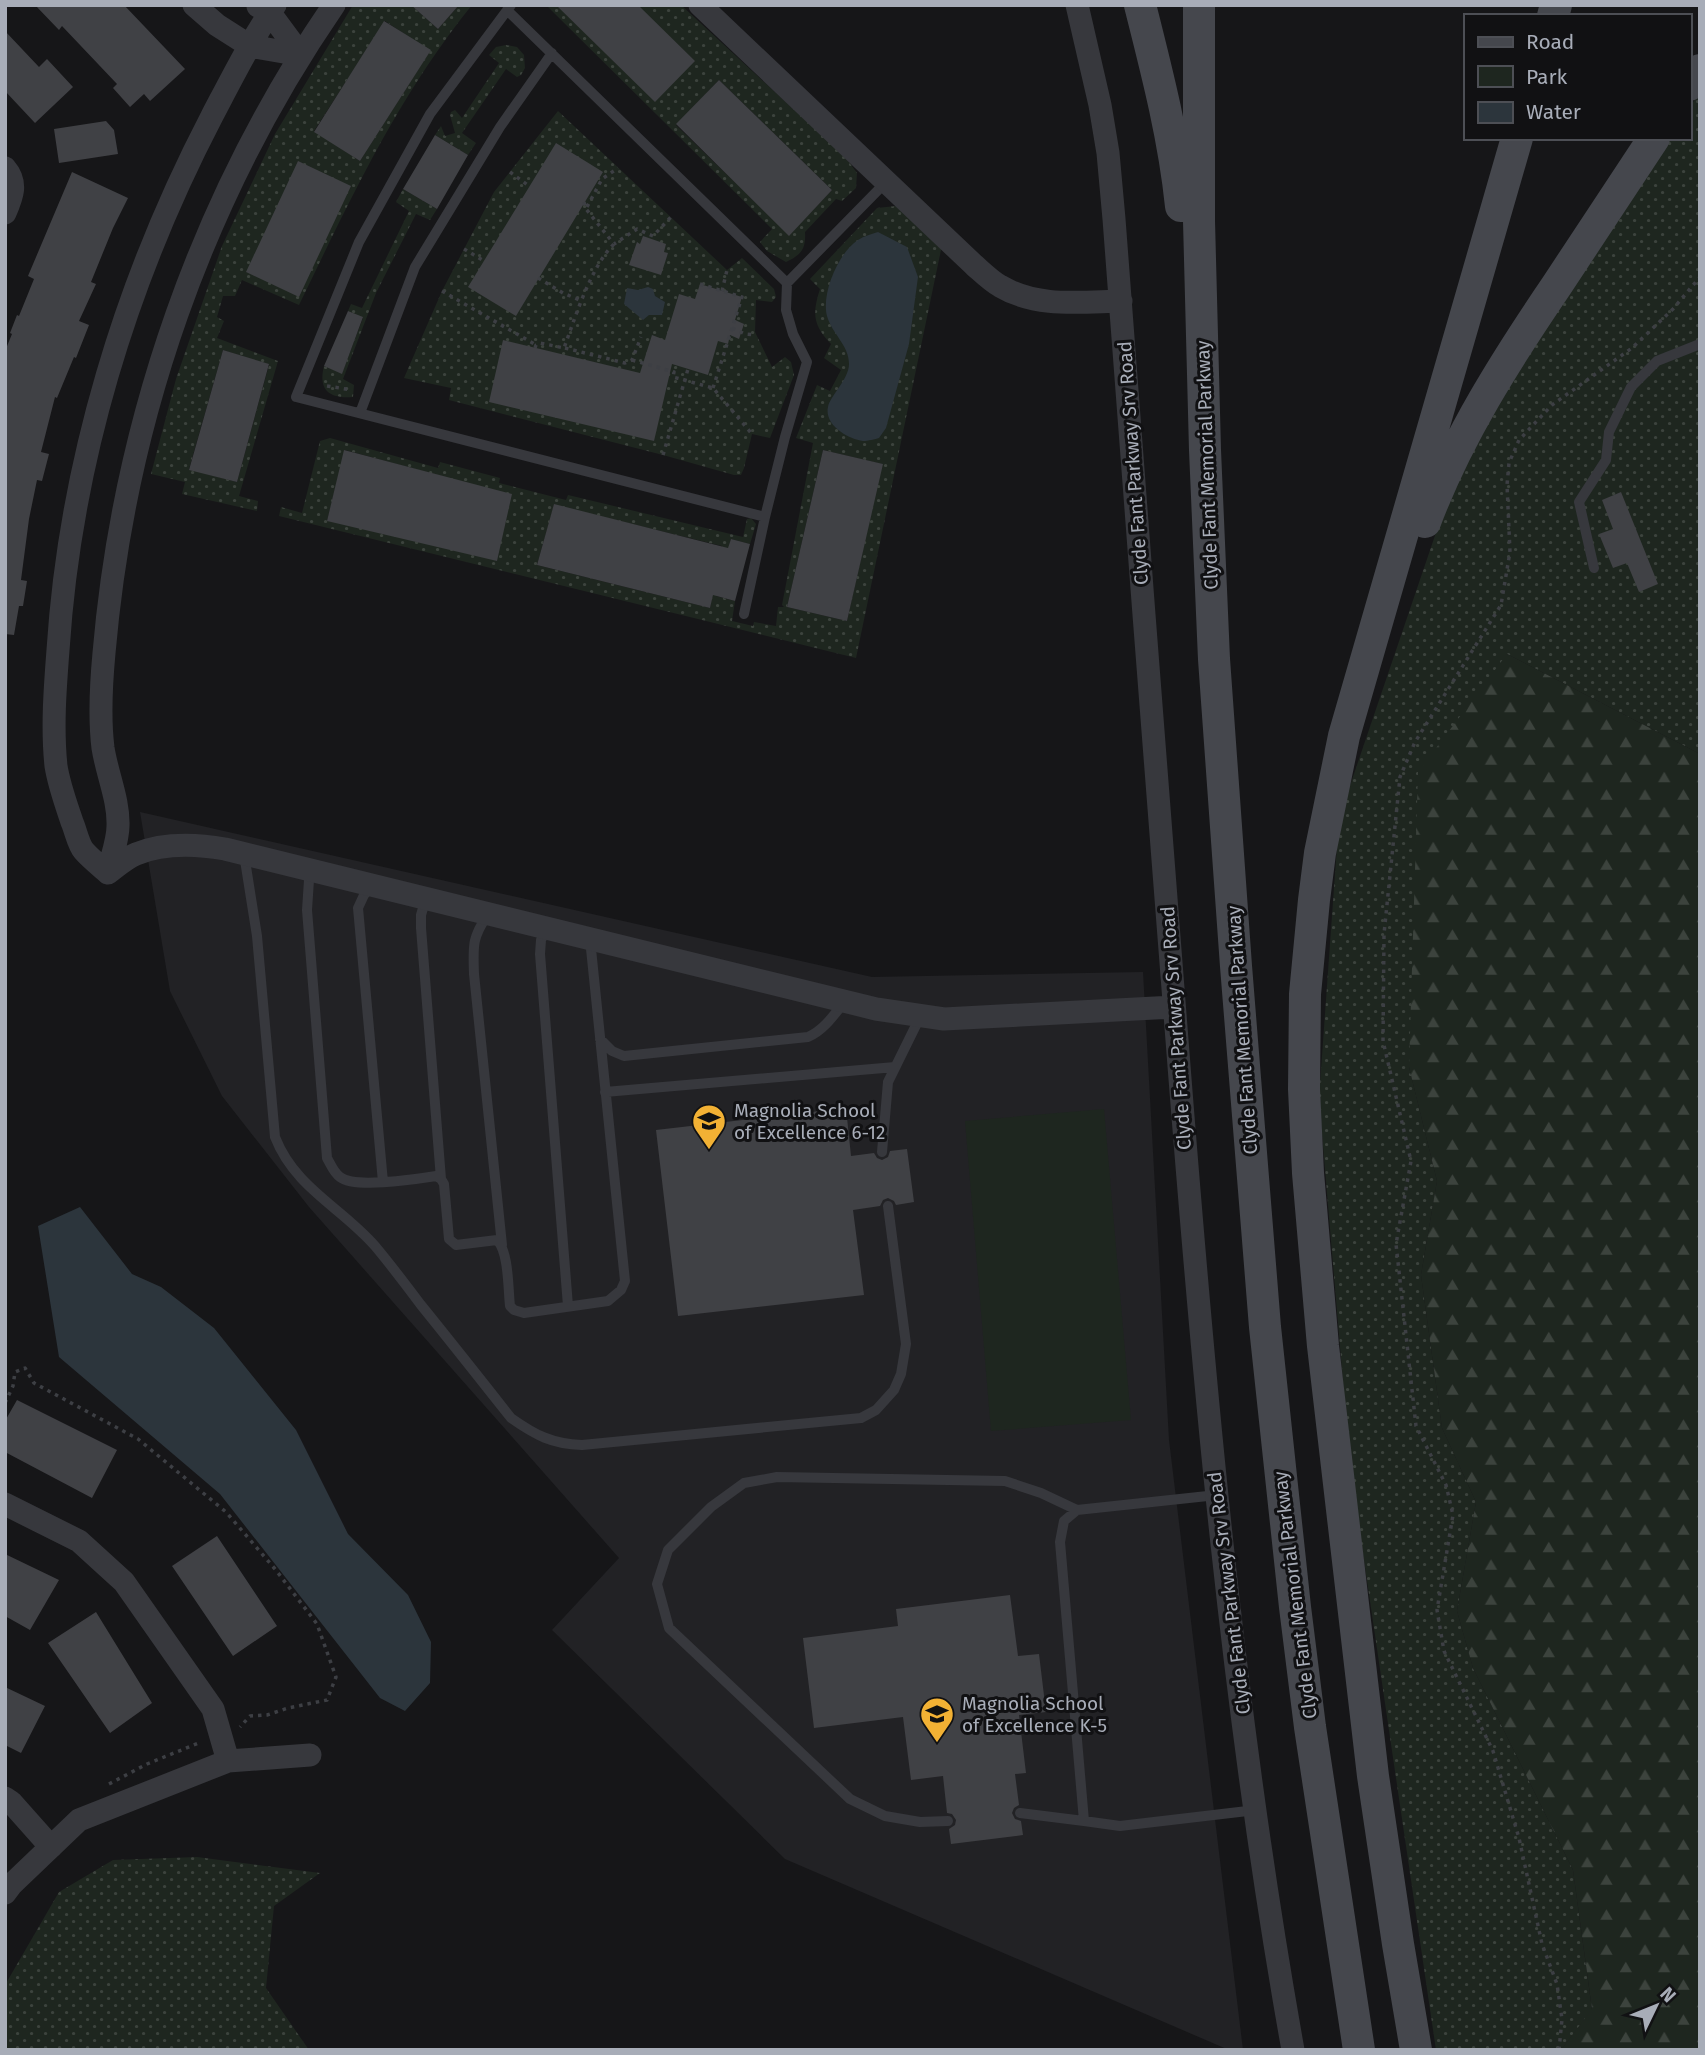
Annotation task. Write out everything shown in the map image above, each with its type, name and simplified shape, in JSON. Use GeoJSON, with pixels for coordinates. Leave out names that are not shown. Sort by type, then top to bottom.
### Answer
{"type":"FeatureCollection","features":[{"type":"Feature","properties":{"kind":"main road"},"geometry":{"type":"LineString","coordinates":[[1140,5],[1178,170],[1191,304],[1202,360]]}},
{"type":"Feature","properties":{"kind":"main road","name":"Clyde Fant Memorial Parkway"},"geometry":{"type":"LineString","coordinates":[[1199,5],[1202,360],[1215,673],[1237,980],[1265,1326],[1295,1607],[1310,1727],[1359,2050]]}},
{"type":"Feature","properties":{"kind":"main road"},"geometry":{"type":"LineString","coordinates":[[1416,2050],[1375,1789],[1322,1333],[1304,1089],[1305,994],[1314,900],[1332,788],[1344,736],[1516,140]]}},
{"type":"Feature","properties":{"kind":"main road"},"geometry":{"type":"LineString","coordinates":[[1344,736],[1440,481],[1520,340],[1653,140]]}},
{"type":"Feature","properties":{"kind":"street"},"geometry":{"type":"LineString","coordinates":[[194,5],[217,25],[250,46],[301,55]]}},
{"type":"Feature","properties":{"kind":"street"},"geometry":{"type":"LineString","coordinates":[[108,873],[119,828],[104,750],[101,694],[109,597],[133,464],[164,353],[205,240],[238,169],[301,55],[334,5]]}},
{"type":"Feature","properties":{"kind":"street"},"geometry":{"type":"LineString","coordinates":[[700,5],[998,285],[1024,298],[1051,302],[1121,301]]}},
{"type":"Feature","properties":{"kind":"street","name":"Clyde Fant Parkway Srv Road"},"geometry":{"type":"LineString","coordinates":[[1077,5],[1095,78],[1106,141],[1121,301],[1191,1217],[1217,1495],[1244,1729],[1293,2050]]}},
{"type":"Feature","properties":{"kind":"street"},"geometry":{"type":"LineString","coordinates":[[108,873],[83,850],[62,794],[57,767],[54,694],[60,615],[73,521],[101,397],[122,327],[144,268],[174,193],[267,8]]}},
{"type":"Feature","properties":{"kind":"street"},"geometry":{"type":"LineString","coordinates":[[267,8],[301,55]]}},
{"type":"Feature","properties":{"kind":"street"},"geometry":{"type":"LineString","coordinates":[[5,168],[13,181],[13,189],[5,213]]}},
{"type":"Feature","properties":{"kind":"street"},"geometry":{"type":"LineString","coordinates":[[108,873],[135,854],[199,845],[312,870],[845,1002],[920,1016],[944,1019],[1174,1007]]}},
{"type":"Feature","properties":{"kind":"street"},"geometry":{"type":"LineString","coordinates":[[5,1504],[79,1542],[124,1582],[213,1709],[228,1761]]}},
{"type":"Feature","properties":{"kind":"street"},"geometry":{"type":"LineString","coordinates":[[5,1893],[79,1820],[228,1761],[310,1755]]}},
{"type":"Feature","properties":{"kind":"street"},"geometry":{"type":"LineString","coordinates":[[5,1798],[51,1847]]}},
{"type":"Feature","properties":{"kind":"lane"},"geometry":{"type":"LineString","coordinates":[[765,517],[296,397],[359,242],[430,114],[509,8],[787,283]]}},
{"type":"Feature","properties":{"kind":"lane"},"geometry":{"type":"LineString","coordinates":[[360,412],[415,267],[499,127],[552,53]]}},
{"type":"Feature","properties":{"kind":"lane"},"geometry":{"type":"LineString","coordinates":[[744,614],[785,437],[807,362],[793,334],[786,310],[787,283],[886,182]]}},
{"type":"Feature","properties":{"kind":"lane"},"geometry":{"type":"LineString","coordinates":[[1594,568],[1578,502],[1606,460],[1609,432],[1631,387],[1657,361],[1700,344]]}},
{"type":"Feature","properties":{"kind":"lane"},"geometry":{"type":"LineString","coordinates":[[244,854],[257,936],[275,1137],[280,1150],[312,1191],[373,1245],[511,1418],[533,1434],[562,1444],[582,1445],[861,1418],[876,1410],[894,1390],[901,1374],[905,1344],[888,1206]]}},
{"type":"Feature","properties":{"kind":"lane"},"geometry":{"type":"LineString","coordinates":[[312,870],[307,910],[327,1158],[341,1179],[353,1182],[436,1177],[441,1179]]}},
{"type":"Feature","properties":{"kind":"lane"},"geometry":{"type":"LineString","coordinates":[[373,885],[358,908],[383,1182]]}},
{"type":"Feature","properties":{"kind":"lane"},"geometry":{"type":"LineString","coordinates":[[426,898],[421,915],[421,928],[441,1179],[444,1184],[449,1239],[456,1245],[497,1240],[502,1245]]}},
{"type":"Feature","properties":{"kind":"lane"},"geometry":{"type":"LineString","coordinates":[[488,914],[473,943],[474,974],[510,1306],[524,1313],[608,1301],[621,1290],[625,1281],[590,939]]}},
{"type":"Feature","properties":{"kind":"lane"},"geometry":{"type":"LineString","coordinates":[[547,928],[541,940],[540,954],[568,1307]]}},
{"type":"Feature","properties":{"kind":"lane"},"geometry":{"type":"LineString","coordinates":[[600,1039],[612,1051],[624,1056],[808,1037],[831,1020],[845,1002]]}},
{"type":"Feature","properties":{"kind":"lane"},"geometry":{"type":"LineString","coordinates":[[882,1152],[888,1082],[920,1016]]}},
{"type":"Feature","properties":{"kind":"lane"},"geometry":{"type":"LineString","coordinates":[[606,1092],[895,1067]]}},
{"type":"Feature","properties":{"kind":"lane"},"geometry":{"type":"LineString","coordinates":[[948,1821],[920,1822],[885,1816],[850,1799],[669,1629],[657,1584],[668,1550],[711,1507],[744,1483],[777,1478],[1005,1481],[1041,1493],[1077,1510],[1217,1495]]}},
{"type":"Feature","properties":{"kind":"lane"},"geometry":{"type":"LineString","coordinates":[[1077,1510],[1064,1521],[1060,1542],[1084,1821]]}},
{"type":"Feature","properties":{"kind":"lane"},"geometry":{"type":"LineString","coordinates":[[1020,1813],[1119,1826],[1256,1810]]}},
{"type":"Feature","properties":{"kind":"path"},"geometry":{"type":"LineString","coordinates":[[586,209],[602,179],[618,168]]}},
{"type":"Feature","properties":{"kind":"path"},"geometry":{"type":"LineString","coordinates":[[510,172],[529,186]]}},
{"type":"Feature","properties":{"kind":"path"},"geometry":{"type":"LineString","coordinates":[[584,202],[586,209],[614,244]]}},
{"type":"Feature","properties":{"kind":"path"},"geometry":{"type":"LineString","coordinates":[[563,348],[604,253],[637,229],[653,236],[671,217]]}},
{"type":"Feature","properties":{"kind":"path"},"geometry":{"type":"LineString","coordinates":[[464,249],[484,261]]}},
{"type":"Feature","properties":{"kind":"path"},"geometry":{"type":"LineString","coordinates":[[722,291],[727,270]]}},
{"type":"Feature","properties":{"kind":"path"},"geometry":{"type":"LineString","coordinates":[[1559,2050],[1562,2019],[1556,1984],[1542,1944],[1519,1838],[1493,1751],[1444,1651],[1437,1610],[1453,1515],[1446,1485],[1416,1426],[1396,1244],[1410,1161],[1382,1041],[1384,934],[1400,777],[1415,741],[1502,605],[1510,552],[1507,485],[1509,463],[1519,440],[1552,405],[1632,348],[1673,309],[1700,277]]}},
{"type":"Feature","properties":{"kind":"path"},"geometry":{"type":"LineString","coordinates":[[538,278],[563,293],[582,300]]}},
{"type":"Feature","properties":{"kind":"path"},"geometry":{"type":"LineString","coordinates":[[700,284],[742,297],[713,388]]}},
{"type":"Feature","properties":{"kind":"path"},"geometry":{"type":"LineString","coordinates":[[442,291],[536,346],[540,343],[625,363],[632,360],[674,372],[673,377],[713,388],[752,434]]}},
{"type":"Feature","properties":{"kind":"path"},"geometry":{"type":"LineString","coordinates":[[732,328],[745,334],[756,335]]}},
{"type":"Feature","properties":{"kind":"path"},"geometry":{"type":"LineString","coordinates":[[632,360],[641,337]]}},
{"type":"Feature","properties":{"kind":"path"},"geometry":{"type":"LineString","coordinates":[[663,455],[688,369]]}},
{"type":"Feature","properties":{"kind":"path"},"geometry":{"type":"LineString","coordinates":[[327,386],[352,390]]}},
{"type":"Feature","properties":{"kind":"path"},"geometry":{"type":"LineString","coordinates":[[5,1403],[13,1386],[15,1372],[25,1368],[34,1382],[138,1439],[226,1512],[317,1624],[336,1678],[327,1700],[268,1715],[250,1716],[240,1727],[147,1764],[110,1784]]}},
{"type":"Feature","properties":{"kind":"shaded area","name":"Magnolia School of Excellence 6-12"},"geometry":{"type":"Polygon","coordinates":[[[140,812],[872,977],[1143,972],[1169,1440],[1243,2050],[1229,2050],[785,1859],[552,1630],[619,1558],[309,1207],[222,1096],[170,991],[140,812]]]}},
{"type":"Feature","properties":{"kind":"green space"},"geometry":{"type":"Polygon","coordinates":[[[353,5],[411,5],[438,29],[459,5],[472,5],[445,40],[398,112],[299,305],[242,280],[235,296],[223,296],[217,317],[224,321],[217,338],[278,361],[239,496],[258,501],[257,511],[182,494],[185,482],[151,474],[176,379],[222,246],[275,134],[353,5]],[[385,21],[314,131],[360,161],[430,51],[385,21]],[[223,350],[189,469],[237,482],[269,365],[223,350]]]}},
{"type":"Feature","properties":{"kind":"green space"},"geometry":{"type":"Polygon","coordinates":[[[567,5],[563,11],[655,101],[638,5],[681,5],[846,158],[857,173],[856,188],[842,201],[836,199],[805,232],[802,251],[795,257],[786,262],[767,251],[760,242],[772,229],[548,7],[567,5]],[[719,80],[676,125],[789,235],[832,190],[719,80]]]}},
{"type":"Feature","properties":{"kind":"green space"},"geometry":{"type":"Polygon","coordinates":[[[496,47],[517,47],[524,55],[525,68],[517,77],[506,69],[462,133],[476,143],[468,155],[435,135],[441,126],[445,136],[455,133],[451,112],[455,110],[462,118],[499,63],[489,55],[496,47]]]}},
{"type":"Feature","properties":{"kind":"green space"},"geometry":{"type":"Polygon","coordinates":[[[1700,92],[1700,754],[1507,654],[1409,1067],[1437,1181],[1421,1275],[1442,1428],[1476,1502],[1457,1611],[1473,1668],[1573,1870],[1592,2010],[1561,2050],[1436,2050],[1350,1465],[1319,1098],[1339,818],[1443,512],[1515,368],[1668,140],[1691,140],[1691,105],[1700,92]]]}},
{"type":"Feature","properties":{"kind":"green space"},"geometry":{"type":"Polygon","coordinates":[[[558,111],[727,270],[742,258],[774,289],[776,297],[772,302],[756,300],[755,332],[772,367],[785,357],[791,362],[794,375],[770,438],[752,434],[741,475],[449,400],[451,388],[404,378],[442,291],[494,192],[558,111]]]}},
{"type":"Feature","properties":{"kind":"green space"},"geometry":{"type":"Polygon","coordinates":[[[403,189],[437,209],[430,220],[416,214],[376,293],[343,379],[354,385],[353,397],[338,396],[324,387],[324,366],[342,373],[363,318],[348,311],[351,304],[362,308],[409,211],[396,202],[403,189]]]}},
{"type":"Feature","properties":{"kind":"green space"},"geometry":{"type":"Polygon","coordinates":[[[896,206],[942,245],[856,658],[279,516],[281,507],[302,513],[320,441],[330,438],[438,468],[440,462],[500,478],[499,483],[566,500],[568,495],[743,537],[747,519],[751,518],[756,524],[750,544],[731,539],[716,596],[735,601],[732,621],[753,626],[754,622],[776,626],[778,607],[784,607],[782,605],[813,443],[796,438],[817,385],[830,391],[841,370],[824,358],[831,344],[816,319],[820,289],[810,279],[877,208],[896,206]],[[345,450],[327,521],[511,495],[345,450]],[[823,450],[787,607],[847,621],[882,464],[823,450]],[[554,505],[537,565],[710,608],[722,546],[554,505]]]}},
{"type":"Feature","properties":{"kind":"green space"},"geometry":{"type":"Polygon","coordinates":[[[1507,654],[1700,754],[1700,2050],[1561,2050],[1592,2009],[1573,1870],[1473,1668],[1457,1611],[1476,1502],[1442,1428],[1421,1275],[1437,1181],[1409,1067],[1418,772],[1507,654]]]}},
{"type":"Feature","properties":{"kind":"green space"},"geometry":{"type":"Polygon","coordinates":[[[1104,1109],[1131,1420],[991,1431],[965,1121],[1104,1109]]]}},
{"type":"Feature","properties":{"kind":"green space"},"geometry":{"type":"Polygon","coordinates":[[[197,1857],[320,1873],[274,1906],[266,1988],[309,2050],[5,2050],[5,1985],[59,1892],[113,1860],[197,1857]]]}},
{"type":"Feature","properties":{"kind":"water"},"geometry":{"type":"Polygon","coordinates":[[[878,232],[907,247],[918,277],[909,344],[886,428],[879,438],[863,441],[838,430],[828,414],[829,403],[846,376],[849,364],[846,351],[829,322],[826,307],[829,285],[844,254],[858,240],[878,232]]]}},
{"type":"Feature","properties":{"kind":"water"},"geometry":{"type":"Polygon","coordinates":[[[648,287],[653,289],[655,296],[665,302],[662,315],[649,315],[643,320],[624,304],[627,288],[638,290],[648,287]]]}},
{"type":"Feature","properties":{"kind":"water"},"geometry":{"type":"Polygon","coordinates":[[[80,1207],[132,1274],[161,1287],[214,1328],[296,1430],[348,1534],[408,1595],[431,1642],[430,1683],[405,1711],[380,1698],[220,1494],[59,1357],[38,1226],[80,1207]]]}},
{"type":"Feature","properties":{"kind":"building"},"geometry":{"type":"Polygon","coordinates":[[[35,5],[124,5],[185,69],[150,101],[144,94],[130,107],[113,88],[117,84],[62,26],[59,30],[35,5]]]}},
{"type":"Feature","properties":{"kind":"building"},"geometry":{"type":"Polygon","coordinates":[[[411,5],[459,5],[438,29],[411,5]]]}},
{"type":"Feature","properties":{"kind":"building"},"geometry":{"type":"Polygon","coordinates":[[[556,5],[638,5],[695,61],[655,102],[556,5]]]}},
{"type":"Feature","properties":{"kind":"building"},"geometry":{"type":"Polygon","coordinates":[[[384,21],[431,50],[360,161],[314,132],[384,21]]]}},
{"type":"Feature","properties":{"kind":"building"},"geometry":{"type":"Polygon","coordinates":[[[5,31],[39,67],[47,59],[73,87],[35,123],[5,91],[5,31]]]}},
{"type":"Feature","properties":{"kind":"building"},"geometry":{"type":"Polygon","coordinates":[[[719,80],[832,190],[789,236],[676,124],[719,80]]]}},
{"type":"Feature","properties":{"kind":"building"},"geometry":{"type":"Polygon","coordinates":[[[106,121],[114,130],[118,154],[59,163],[54,129],[106,121]]]}},
{"type":"Feature","properties":{"kind":"building"},"geometry":{"type":"Polygon","coordinates":[[[435,135],[468,155],[437,209],[403,189],[435,135]]]}},
{"type":"Feature","properties":{"kind":"building"},"geometry":{"type":"Polygon","coordinates":[[[556,143],[603,172],[516,316],[468,287],[556,143]]]}},
{"type":"Feature","properties":{"kind":"building"},"geometry":{"type":"Polygon","coordinates":[[[298,161],[351,186],[299,297],[246,272],[298,161]]]}},
{"type":"Feature","properties":{"kind":"building"},"geometry":{"type":"Polygon","coordinates":[[[72,172],[128,198],[91,282],[96,284],[79,321],[89,325],[76,358],[74,357],[57,398],[55,397],[41,452],[49,454],[42,481],[37,480],[29,519],[21,580],[27,581],[23,606],[19,606],[14,635],[5,634],[5,351],[17,315],[19,316],[34,279],[28,276],[72,172]]]}},
{"type":"Feature","properties":{"kind":"building"},"geometry":{"type":"Polygon","coordinates":[[[643,236],[666,244],[664,252],[668,253],[661,275],[629,265],[637,242],[640,244],[643,236]]]}},
{"type":"Feature","properties":{"kind":"building"},"geometry":{"type":"Polygon","coordinates":[[[700,284],[742,297],[735,320],[744,324],[739,339],[730,335],[728,344],[718,341],[708,375],[672,364],[654,441],[489,402],[503,340],[640,373],[652,335],[665,340],[679,294],[695,299],[700,284]]]}},
{"type":"Feature","properties":{"kind":"building"},"geometry":{"type":"Polygon","coordinates":[[[348,311],[363,317],[342,374],[324,366],[348,311]]]}},
{"type":"Feature","properties":{"kind":"building"},"geometry":{"type":"Polygon","coordinates":[[[223,350],[269,364],[237,482],[189,470],[223,350]]]}},
{"type":"Feature","properties":{"kind":"building"},"geometry":{"type":"Polygon","coordinates":[[[344,450],[512,494],[497,561],[327,521],[344,450]]]}},
{"type":"Feature","properties":{"kind":"building"},"geometry":{"type":"Polygon","coordinates":[[[823,450],[883,464],[847,621],[787,607],[823,450]]]}},
{"type":"Feature","properties":{"kind":"building"},"geometry":{"type":"Polygon","coordinates":[[[1621,492],[1658,584],[1639,592],[1627,563],[1613,568],[1599,534],[1613,529],[1602,500],[1621,492]]]}},
{"type":"Feature","properties":{"kind":"building"},"geometry":{"type":"Polygon","coordinates":[[[554,504],[728,548],[731,539],[750,544],[735,601],[713,595],[710,608],[537,565],[554,504]]]}},
{"type":"Feature","properties":{"kind":"building"},"geometry":{"type":"Polygon","coordinates":[[[846,1108],[851,1156],[874,1153],[882,1160],[888,1157],[890,1151],[907,1149],[914,1202],[896,1205],[888,1198],[883,1200],[880,1206],[853,1210],[864,1295],[678,1316],[656,1130],[846,1108]]]}},
{"type":"Feature","properties":{"kind":"building"},"geometry":{"type":"Polygon","coordinates":[[[17,1400],[117,1450],[92,1498],[5,1452],[5,1421],[17,1400]]]}},
{"type":"Feature","properties":{"kind":"building"},"geometry":{"type":"Polygon","coordinates":[[[217,1536],[277,1626],[233,1656],[172,1566],[217,1536]]]}},
{"type":"Feature","properties":{"kind":"building"},"geometry":{"type":"Polygon","coordinates":[[[5,1554],[59,1580],[30,1630],[5,1616],[5,1554]]]}},
{"type":"Feature","properties":{"kind":"building"},"geometry":{"type":"Polygon","coordinates":[[[1010,1595],[1018,1656],[1039,1654],[1046,1712],[1019,1715],[1026,1773],[1015,1774],[1019,1805],[1012,1813],[1015,1819],[1021,1821],[1023,1835],[951,1844],[949,1829],[955,1825],[956,1820],[952,1814],[947,1813],[943,1776],[911,1780],[903,1717],[814,1728],[803,1638],[898,1626],[896,1609],[1010,1595]]]}},
{"type":"Feature","properties":{"kind":"building"},"geometry":{"type":"Polygon","coordinates":[[[96,1612],[152,1703],[110,1733],[48,1643],[96,1612]]]}},
{"type":"Feature","properties":{"kind":"building"},"geometry":{"type":"Polygon","coordinates":[[[5,1687],[45,1706],[21,1753],[5,1745],[5,1687]]]}},
{"type":"Feature","properties":{"kind":"place","name":"Magnolia School of Excellence 6-12"},"geometry":{"type":"Point","coordinates":[709,1151]}},
{"type":"Feature","properties":{"kind":"place","name":"Magnolia School of Excellence K-5"},"geometry":{"type":"Point","coordinates":[937,1744]}}]}
